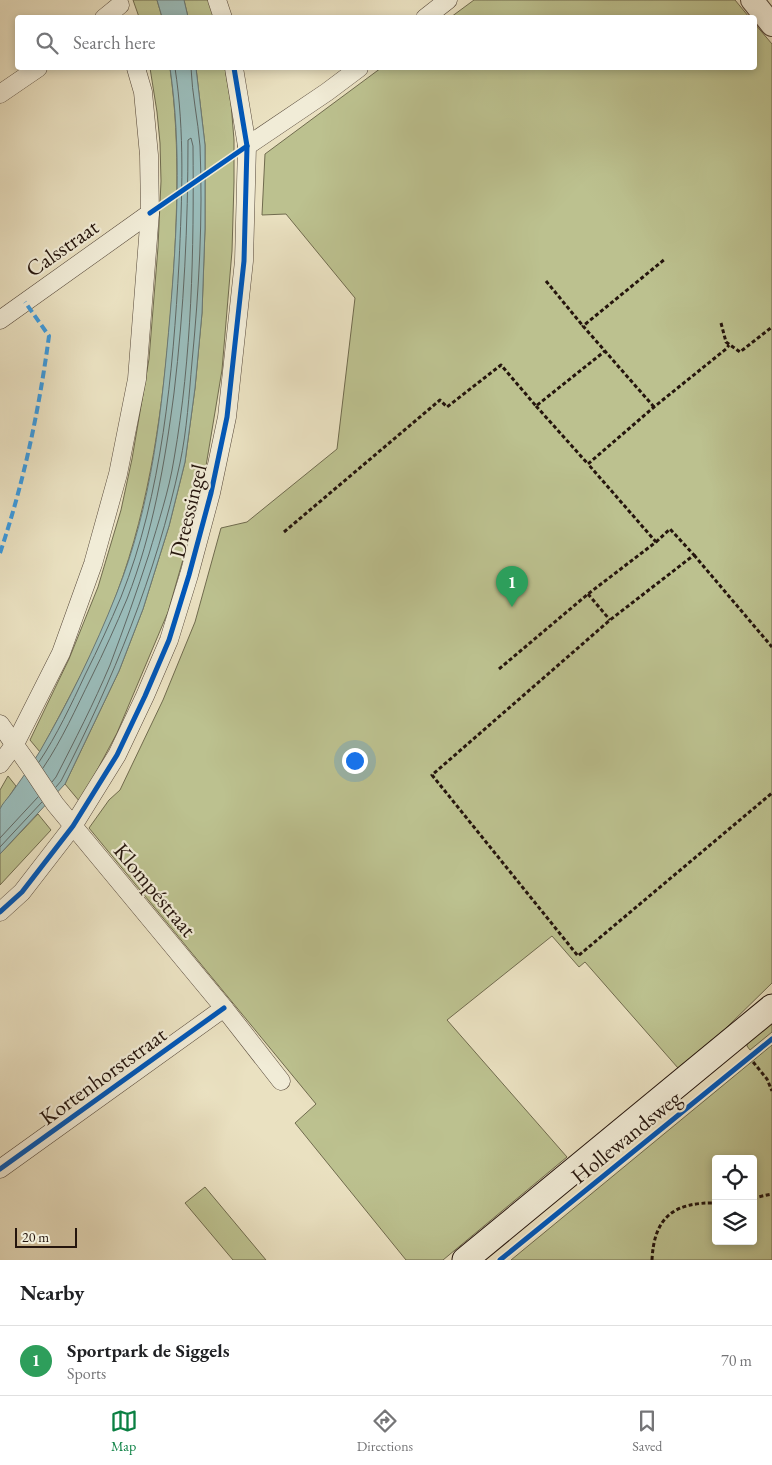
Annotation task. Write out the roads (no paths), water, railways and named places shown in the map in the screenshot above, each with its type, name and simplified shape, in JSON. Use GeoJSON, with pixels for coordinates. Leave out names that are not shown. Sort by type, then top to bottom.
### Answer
{"type":"FeatureCollection","features":[{"type":"Feature","properties":{"kind":"main road","name":"Hollewandsweg"},"geometry":{"type":"LineString","coordinates":[[465,1260],[772,1007]]}},
{"type":"Feature","properties":{"kind":"street"},"geometry":{"type":"LineString","coordinates":[[217,0],[222,15]]}},
{"type":"Feature","properties":{"kind":"street"},"geometry":{"type":"LineString","coordinates":[[429,15],[448,0]]}},
{"type":"Feature","properties":{"kind":"street"},"geometry":{"type":"LineString","coordinates":[[752,0],[772,25]]}},
{"type":"Feature","properties":{"kind":"street"},"geometry":{"type":"LineString","coordinates":[[109,15],[120,8]]}},
{"type":"Feature","properties":{"kind":"street"},"geometry":{"type":"LineString","coordinates":[[0,94],[35,70]]}},
{"type":"Feature","properties":{"kind":"street"},"geometry":{"type":"LineString","coordinates":[[0,764],[15,744],[61,653],[93,564],[118,474],[137,379],[150,213],[149,154],[143,92],[137,70]]}},
{"type":"Feature","properties":{"kind":"street","name":"Dreessingel"},"geometry":{"type":"LineString","coordinates":[[0,912],[22,892],[73,826],[117,755],[165,648],[189,576],[211,493],[227,417],[238,328],[244,261],[247,146],[234,70]]}},
{"type":"Feature","properties":{"kind":"street"},"geometry":{"type":"LineString","coordinates":[[247,146],[356,70]]}},
{"type":"Feature","properties":{"kind":"street","name":"Calsstraat"},"geometry":{"type":"LineString","coordinates":[[0,320],[150,213]]}},
{"type":"Feature","properties":{"kind":"street","name":"Klompéstraat"},"geometry":{"type":"LineString","coordinates":[[0,724],[55,804],[224,1008],[281,1081]]}},
{"type":"Feature","properties":{"kind":"street","name":"Kortenhorststraat"},"geometry":{"type":"LineString","coordinates":[[0,1169],[224,1008]]}},
{"type":"Feature","properties":{"kind":"water"},"geometry":{"type":"Polygon","coordinates":[[[157,0],[184,0],[188,15],[161,15],[157,0]]]}},
{"type":"Feature","properties":{"kind":"water"},"geometry":{"type":"Polygon","coordinates":[[[170,70],[196,70],[205,145],[205,229],[202,313],[195,388],[185,462],[169,526],[143,609],[119,671],[65,784],[0,854],[0,809],[40,751],[90,654],[108,615],[128,561],[147,492],[159,421],[175,253],[177,160],[174,99],[170,70]]]}},
{"type":"Feature","properties":{"kind":"place","name":"Sportpark de Siggels"},"geometry":{"type":"Point","coordinates":[512,607]}}]}
